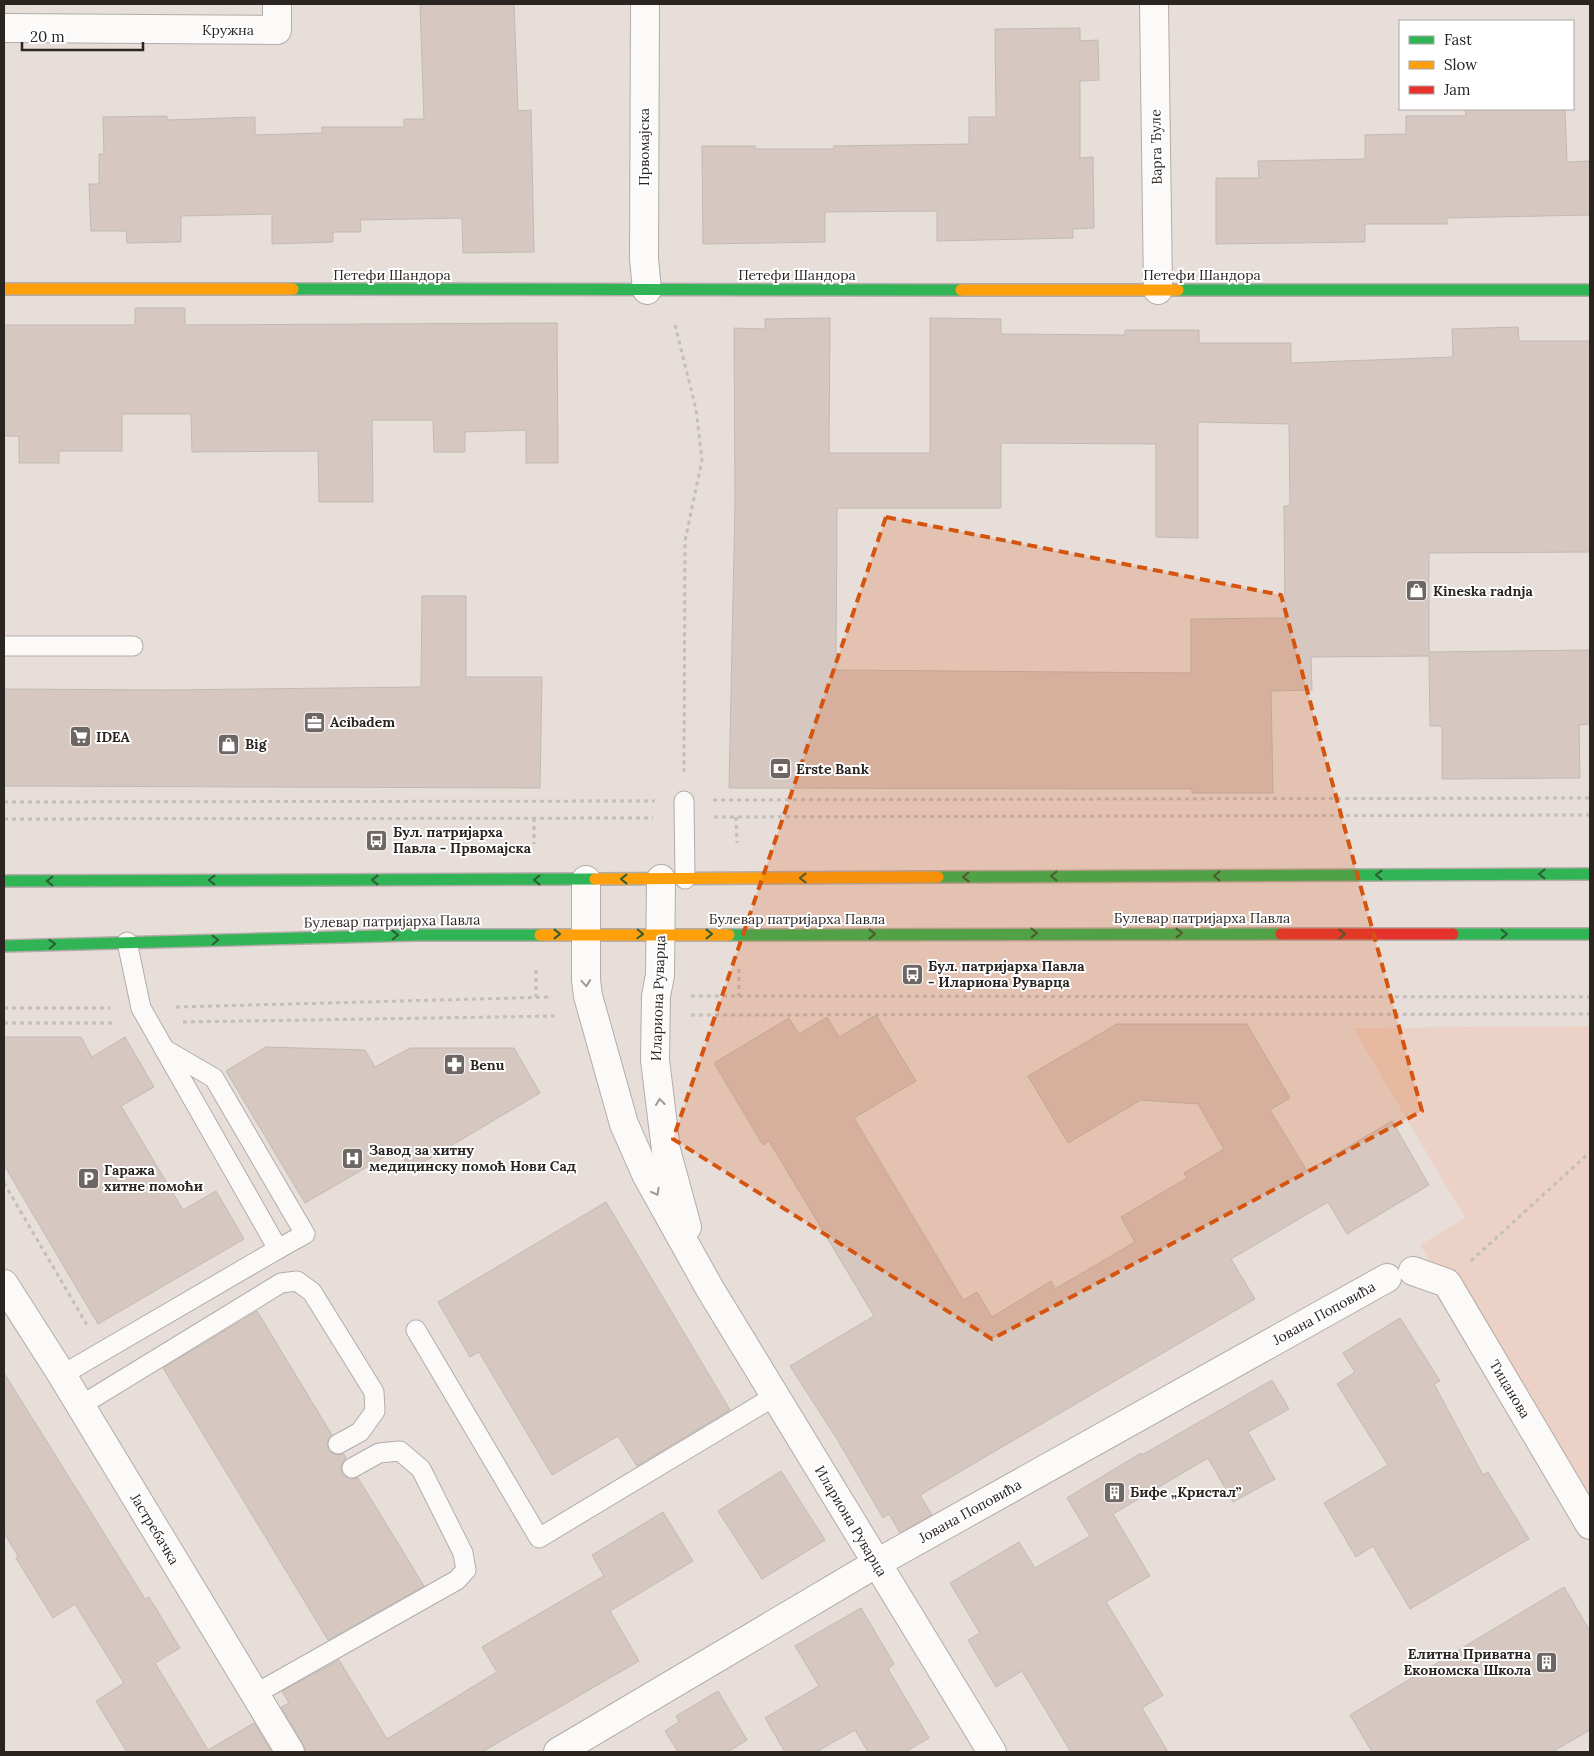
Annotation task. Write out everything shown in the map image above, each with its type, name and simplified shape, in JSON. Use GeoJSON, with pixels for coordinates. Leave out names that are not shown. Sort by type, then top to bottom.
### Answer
{"type":"FeatureCollection","features":[{"type":"Feature","properties":{"kind":"main road","name":"Петефи Шандора"},"geometry":{"type":"LineString","coordinates":[[4,289],[1590,290]]}},
{"type":"Feature","properties":{"kind":"main road"},"geometry":{"type":"LineString","coordinates":[[4,881],[586,880],[1590,874]]}},
{"type":"Feature","properties":{"kind":"main road","name":"Булевар патријарха Павла"},"geometry":{"type":"LineString","coordinates":[[4,946],[408,935],[1590,934]]}},
{"type":"Feature","properties":{"kind":"street","name":"Кружна"},"geometry":{"type":"LineString","coordinates":[[4,28],[277,30],[277,4]]}},
{"type":"Feature","properties":{"kind":"street","name":"Првомајска"},"geometry":{"type":"LineString","coordinates":[[644,4],[644,259],[647,290]]}},
{"type":"Feature","properties":{"kind":"street","name":"Варга Ђуле"},"geometry":{"type":"LineString","coordinates":[[1154,4],[1158,290]]}},
{"type":"Feature","properties":{"kind":"street","name":"Илариона Руварца"},"geometry":{"type":"LineString","coordinates":[[673,879],[660,934],[660,975],[656,1006],[655,1060],[666,1150],[688,1229],[710,1289]]}},
{"type":"Feature","properties":{"kind":"street","name":"Илариона Руварца"},"geometry":{"type":"LineString","coordinates":[[586,880],[586,980],[591,1006],[624,1124],[647,1176],[710,1289],[992,1752]]}},
{"type":"Feature","properties":{"kind":"street"},"geometry":{"type":"LineString","coordinates":[[1413,1271],[1447,1283]]}},
{"type":"Feature","properties":{"kind":"street","name":"Јована Поповића"},"geometry":{"type":"LineString","coordinates":[[558,1752],[877,1563],[1387,1278]]}},
{"type":"Feature","properties":{"kind":"street","name":"Тицанова"},"geometry":{"type":"LineString","coordinates":[[1447,1283],[1590,1525]]}},
{"type":"Feature","properties":{"kind":"street","name":"Јастребачка"},"geometry":{"type":"LineString","coordinates":[[4,1284],[10,1311],[62,1376],[290,1752]]}},
{"type":"Feature","properties":{"kind":"lane"},"geometry":{"type":"LineString","coordinates":[[4,646],[133,646]]}},
{"type":"Feature","properties":{"kind":"lane"},"geometry":{"type":"LineString","coordinates":[[673,879],[684,809]]}},
{"type":"Feature","properties":{"kind":"lane"},"geometry":{"type":"LineString","coordinates":[[127,942],[145,1015],[278,1249]]}},
{"type":"Feature","properties":{"kind":"lane"},"geometry":{"type":"LineString","coordinates":[[62,1376],[305,1234],[214,1078],[164,1049]]}},
{"type":"Feature","properties":{"kind":"lane"},"geometry":{"type":"LineString","coordinates":[[80,1406],[281,1283],[297,1280],[312,1292],[374,1392],[375,1411],[360,1432],[338,1444]]}},
{"type":"Feature","properties":{"kind":"lane"},"geometry":{"type":"LineString","coordinates":[[416,1330],[539,1538],[776,1396]]}},
{"type":"Feature","properties":{"kind":"lane"},"geometry":{"type":"LineString","coordinates":[[255,1694],[457,1580],[466,1570],[463,1553],[421,1470],[400,1451],[379,1453],[352,1468]]}},
{"type":"Feature","properties":{"kind":"path"},"geometry":{"type":"LineString","coordinates":[[647,290],[672,314],[696,409],[702,460],[685,541],[684,809]]}},
{"type":"Feature","properties":{"kind":"path"},"geometry":{"type":"LineString","coordinates":[[4,819],[1590,798]]}},
{"type":"Feature","properties":{"kind":"path"},"geometry":{"type":"LineString","coordinates":[[4,802],[1590,815]]}},
{"type":"Feature","properties":{"kind":"path"},"geometry":{"type":"LineString","coordinates":[[656,1006],[1590,997]]}},
{"type":"Feature","properties":{"kind":"path"},"geometry":{"type":"LineString","coordinates":[[4,1023],[145,1015],[591,1006]]}},
{"type":"Feature","properties":{"kind":"path"},"geometry":{"type":"LineString","coordinates":[[4,1008],[145,1015],[591,1006]]}},
{"type":"Feature","properties":{"kind":"path"},"geometry":{"type":"LineString","coordinates":[[656,1006],[1590,1014]]}},
{"type":"Feature","properties":{"kind":"path"},"geometry":{"type":"LineString","coordinates":[[1447,1283],[1590,1152]]}},
{"type":"Feature","properties":{"kind":"path"},"geometry":{"type":"LineString","coordinates":[[4,1183],[103,1352]]}},
{"type":"Feature","properties":{"kind":"highlighted area"},"geometry":{"type":"Polygon","coordinates":[[[886,517],[1281,595],[1422,1111],[992,1339],[673,1139],[886,517]]]}},
{"type":"Feature","properties":{"kind":"shaded area"},"geometry":{"type":"Polygon","coordinates":[[[1590,1026],[1590,1524],[1420,1245],[1465,1218],[1353,1028],[1590,1026]]]}},
{"type":"Feature","properties":{"kind":"building"},"geometry":{"type":"Polygon","coordinates":[[[420,4],[514,4],[518,111],[531,110],[534,252],[463,253],[462,218],[360,220],[361,232],[333,232],[333,242],[272,244],[272,214],[181,216],[181,242],[127,243],[126,231],[91,231],[89,184],[99,184],[99,154],[104,154],[103,117],[167,116],[167,120],[255,117],[255,135],[322,133],[322,127],[404,127],[404,119],[424,119],[420,4]]]}},
{"type":"Feature","properties":{"kind":"building"},"geometry":{"type":"Polygon","coordinates":[[[1080,28],[1080,41],[1098,40],[1099,80],[1080,81],[1080,158],[1093,157],[1094,228],[1073,229],[1073,238],[937,241],[937,211],[825,212],[825,242],[703,244],[702,146],[755,146],[755,149],[834,149],[834,146],[969,144],[969,117],[996,117],[995,29],[1080,28]]]}},
{"type":"Feature","properties":{"kind":"building"},"geometry":{"type":"Polygon","coordinates":[[[1465,110],[1565,110],[1567,162],[1590,161],[1590,215],[1447,218],[1447,224],[1365,224],[1365,242],[1216,244],[1216,178],[1259,178],[1258,161],[1365,159],[1365,135],[1406,134],[1406,116],[1466,116],[1465,110]]]}},
{"type":"Feature","properties":{"kind":"building"},"geometry":{"type":"Polygon","coordinates":[[[135,308],[185,308],[185,325],[557,323],[558,463],[526,463],[526,430],[465,432],[465,452],[434,452],[433,420],[372,420],[373,502],[319,502],[318,451],[192,452],[191,414],[122,414],[122,451],[59,451],[59,463],[19,463],[19,436],[4,436],[4,325],[135,325],[135,308]]]}},
{"type":"Feature","properties":{"kind":"building"},"geometry":{"type":"Polygon","coordinates":[[[830,318],[829,453],[930,453],[930,318],[1001,319],[1001,334],[1125,335],[1125,330],[1199,330],[1199,343],[1291,343],[1291,363],[1453,357],[1452,329],[1518,327],[1519,341],[1590,341],[1590,552],[1429,553],[1429,652],[1590,650],[1590,724],[1579,725],[1580,778],[1442,779],[1442,726],[1430,726],[1429,656],[1311,657],[1312,690],[1271,691],[1273,793],[1192,793],[1192,789],[729,788],[735,503],[734,328],[765,329],[765,319],[830,318]],[[1198,422],[1198,538],[1156,537],[1156,444],[1001,443],[1001,508],[837,508],[836,670],[1191,673],[1191,619],[1285,618],[1284,506],[1290,506],[1289,424],[1198,422]]]}},
{"type":"Feature","properties":{"kind":"building"},"geometry":{"type":"Polygon","coordinates":[[[422,596],[466,596],[466,677],[542,677],[540,788],[4,786],[4,689],[166,690],[421,687],[422,596]]]}},
{"type":"Feature","properties":{"kind":"building"},"geometry":{"type":"Polygon","coordinates":[[[876,1015],[916,1081],[854,1118],[963,1300],[977,1292],[992,1317],[1051,1281],[1055,1289],[1135,1242],[1121,1217],[1187,1178],[1184,1173],[1224,1149],[1198,1104],[1141,1100],[1068,1143],[1028,1076],[1117,1024],[1247,1024],[1290,1098],[1270,1110],[1307,1171],[1392,1121],[1429,1185],[1347,1234],[1328,1202],[1231,1259],[1255,1299],[920,1495],[932,1515],[900,1533],[889,1514],[883,1518],[837,1439],[790,1366],[874,1316],[769,1141],[763,1145],[714,1063],[789,1018],[799,1034],[827,1017],[839,1037],[876,1015]]]}},
{"type":"Feature","properties":{"kind":"building","name":"Гаража хитне помоћи"},"geometry":{"type":"Polygon","coordinates":[[[4,1037],[81,1037],[92,1057],[125,1037],[154,1087],[121,1106],[183,1210],[216,1191],[244,1239],[98,1324],[4,1165],[4,1037]]]}},
{"type":"Feature","properties":{"kind":"building","name":"Завод за хитну медицинску помоћ Нови Сад"},"geometry":{"type":"Polygon","coordinates":[[[266,1047],[365,1050],[375,1067],[410,1048],[514,1048],[540,1093],[410,1170],[398,1149],[305,1203],[226,1071],[266,1047]]]}},
{"type":"Feature","properties":{"kind":"building"},"geometry":{"type":"Polygon","coordinates":[[[606,1202],[730,1410],[637,1466],[618,1436],[552,1475],[479,1352],[470,1357],[438,1302],[606,1202]]]}},
{"type":"Feature","properties":{"kind":"building"},"geometry":{"type":"Polygon","coordinates":[[[257,1311],[332,1435],[327,1443],[328,1450],[337,1455],[344,1454],[346,1458],[341,1467],[342,1474],[351,1479],[358,1478],[424,1586],[328,1640],[163,1368],[257,1311]]]}},
{"type":"Feature","properties":{"kind":"building"},"geometry":{"type":"Polygon","coordinates":[[[1400,1318],[1440,1381],[1434,1384],[1483,1475],[1488,1472],[1529,1539],[1410,1609],[1373,1546],[1356,1557],[1324,1503],[1388,1465],[1337,1384],[1355,1372],[1343,1353],[1400,1318]]]}},
{"type":"Feature","properties":{"kind":"building"},"geometry":{"type":"Polygon","coordinates":[[[4,1373],[145,1599],[149,1597],[180,1648],[155,1663],[208,1750],[254,1723],[272,1752],[127,1752],[96,1701],[124,1683],[75,1604],[53,1618],[16,1558],[18,1556],[4,1533],[4,1373]]]}},
{"type":"Feature","properties":{"kind":"building"},"geometry":{"type":"Polygon","coordinates":[[[1272,1380],[1289,1409],[1248,1432],[1275,1479],[1233,1502],[1208,1458],[1113,1514],[1150,1576],[1106,1602],[1163,1695],[1142,1708],[1168,1752],[1071,1752],[1022,1671],[996,1687],[968,1640],[980,1633],[950,1583],[1019,1542],[1035,1568],[1090,1536],[1067,1498],[1141,1453],[1142,1455],[1272,1380]]]}},
{"type":"Feature","properties":{"kind":"building"},"geometry":{"type":"Polygon","coordinates":[[[781,1471],[825,1540],[762,1579],[718,1511],[781,1471]]]}},
{"type":"Feature","properties":{"kind":"building"},"geometry":{"type":"Polygon","coordinates":[[[663,1512],[693,1561],[610,1611],[639,1661],[482,1752],[306,1752],[281,1707],[289,1703],[282,1691],[339,1660],[387,1739],[497,1672],[482,1647],[604,1576],[592,1555],[663,1512]]]}},
{"type":"Feature","properties":{"kind":"building","name":"Елитна Приватна Економска Школа"},"geometry":{"type":"Polygon","coordinates":[[[1564,1587],[1590,1631],[1590,1730],[1552,1752],[1372,1752],[1350,1715],[1564,1587]]]}},
{"type":"Feature","properties":{"kind":"building"},"geometry":{"type":"Polygon","coordinates":[[[861,1608],[894,1664],[888,1669],[929,1738],[905,1752],[868,1752],[855,1730],[816,1752],[785,1752],[765,1718],[819,1686],[795,1646],[861,1608]]]}},
{"type":"Feature","properties":{"kind":"building"},"geometry":{"type":"Polygon","coordinates":[[[718,1691],[747,1740],[727,1752],[678,1752],[665,1731],[679,1722],[676,1716],[718,1691]]]}},
{"type":"Feature","properties":{"kind":"traffic: fast"},"geometry":{"type":"LineString","coordinates":[[293,289],[961,290]]}},
{"type":"Feature","properties":{"kind":"traffic: fast"},"geometry":{"type":"LineString","coordinates":[[1178,290],[1590,290]]}},
{"type":"Feature","properties":{"kind":"traffic: fast"},"geometry":{"type":"LineString","coordinates":[[938,877],[1590,874]]}},
{"type":"Feature","properties":{"kind":"traffic: fast"},"geometry":{"type":"LineString","coordinates":[[4,881],[595,879]]}},
{"type":"Feature","properties":{"kind":"traffic: fast"},"geometry":{"type":"LineString","coordinates":[[729,935],[1281,934]]}},
{"type":"Feature","properties":{"kind":"traffic: fast"},"geometry":{"type":"LineString","coordinates":[[1453,934],[1590,934]]}},
{"type":"Feature","properties":{"kind":"traffic: fast"},"geometry":{"type":"LineString","coordinates":[[4,946],[417,935],[540,935]]}},
{"type":"Feature","properties":{"kind":"traffic: slow"},"geometry":{"type":"LineString","coordinates":[[4,289],[293,289]]}},
{"type":"Feature","properties":{"kind":"traffic: slow"},"geometry":{"type":"LineString","coordinates":[[961,290],[1178,290]]}},
{"type":"Feature","properties":{"kind":"traffic: slow"},"geometry":{"type":"LineString","coordinates":[[595,879],[938,877]]}},
{"type":"Feature","properties":{"kind":"traffic: slow"},"geometry":{"type":"LineString","coordinates":[[540,935],[729,935]]}},
{"type":"Feature","properties":{"kind":"traffic: jam"},"geometry":{"type":"LineString","coordinates":[[1281,934],[1453,934]]}},
{"type":"Feature","properties":{"kind":"place","name":"Kineska radnja"},"geometry":{"type":"Point","coordinates":[1417,591]}},
{"type":"Feature","properties":{"kind":"place","name":"Acibadem"},"geometry":{"type":"Point","coordinates":[314,722]}},
{"type":"Feature","properties":{"kind":"place","name":"IDEA"},"geometry":{"type":"Point","coordinates":[80,737]}},
{"type":"Feature","properties":{"kind":"place","name":"Big"},"geometry":{"type":"Point","coordinates":[229,744]}},
{"type":"Feature","properties":{"kind":"place","name":"Erste Bank"},"geometry":{"type":"Point","coordinates":[780,769]}},
{"type":"Feature","properties":{"kind":"place","name":"Бул. патријарха Павла - Првомајска"},"geometry":{"type":"Point","coordinates":[377,840]}},
{"type":"Feature","properties":{"kind":"place","name":"Бул. патријарха Павла - Илариона Руварца"},"geometry":{"type":"Point","coordinates":[912,974]}},
{"type":"Feature","properties":{"kind":"place","name":"Benu"},"geometry":{"type":"Point","coordinates":[454,1065]}},
{"type":"Feature","properties":{"kind":"place","name":"Завод за хитну медицинску помоћ Нови Сад"},"geometry":{"type":"Point","coordinates":[353,1158]}},
{"type":"Feature","properties":{"kind":"place","name":"Гаража хитне помоћи"},"geometry":{"type":"Point","coordinates":[88,1178]}},
{"type":"Feature","properties":{"kind":"place","name":"Бифе „Кристал”"},"geometry":{"type":"Point","coordinates":[1114,1492]}},
{"type":"Feature","properties":{"kind":"place","name":"Елитна Приватна Економска Школа"},"geometry":{"type":"Point","coordinates":[1547,1662]}}]}
